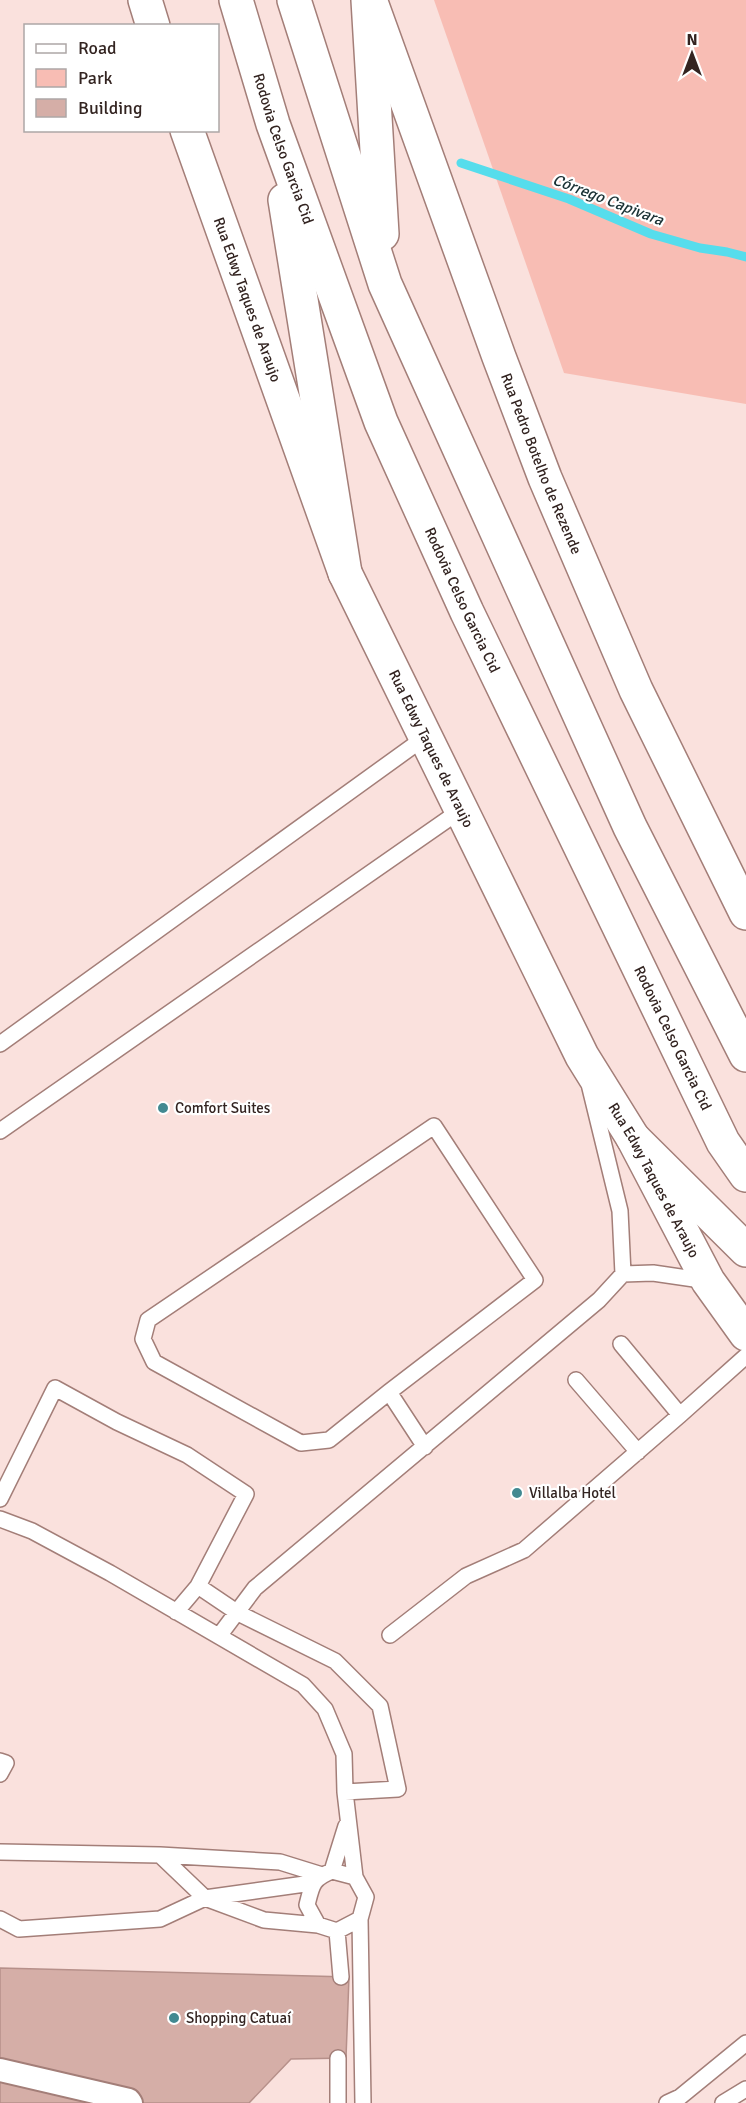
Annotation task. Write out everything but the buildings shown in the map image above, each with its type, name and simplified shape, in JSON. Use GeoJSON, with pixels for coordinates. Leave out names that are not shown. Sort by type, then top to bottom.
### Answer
{"type":"FeatureCollection","features":[{"type":"Feature","properties":{"kind":"main road"},"geometry":{"type":"LineString","coordinates":[[145,0],[152,24]]}},
{"type":"Feature","properties":{"kind":"main road","name":"Rodovia Celso Garcia Cid"},"geometry":{"type":"LineString","coordinates":[[236,0],[273,124],[377,411],[467,612],[723,1142],[746,1175]]}},
{"type":"Feature","properties":{"kind":"main road"},"geometry":{"type":"LineString","coordinates":[[294,0],[385,284],[630,827],[746,1055]]}},
{"type":"Feature","properties":{"kind":"main road"},"geometry":{"type":"LineString","coordinates":[[369,0],[385,284]]}},
{"type":"Feature","properties":{"kind":"main road","name":"Rua Pedro Botelho de Rezende"},"geometry":{"type":"LineString","coordinates":[[369,0],[545,478],[636,690],[746,913]]}},
{"type":"Feature","properties":{"kind":"main road"},"geometry":{"type":"LineString","coordinates":[[273,124],[345,573]]}},
{"type":"Feature","properties":{"kind":"main road","name":"Rua Edwy Taques de Araujo"},"geometry":{"type":"LineString","coordinates":[[188,132],[345,573],[582,1056],[633,1138],[708,1281],[746,1334]]}},
{"type":"Feature","properties":{"kind":"main road"},"geometry":{"type":"LineString","coordinates":[[633,1138],[746,1250]]}},
{"type":"Feature","properties":{"kind":"street"},"geometry":{"type":"LineString","coordinates":[[0,2070],[129,2100],[131,2103]]}},
{"type":"Feature","properties":{"kind":"lane"},"geometry":{"type":"LineString","coordinates":[[0,1044],[424,738]]}},
{"type":"Feature","properties":{"kind":"lane"},"geometry":{"type":"LineString","coordinates":[[0,1131],[460,810]]}},
{"type":"Feature","properties":{"kind":"lane"},"geometry":{"type":"LineString","coordinates":[[582,1056],[620,1211],[623,1274]]}},
{"type":"Feature","properties":{"kind":"lane"},"geometry":{"type":"LineString","coordinates":[[434,1126],[535,1280],[389,1392],[329,1440],[301,1443],[154,1362],[143,1339],[148,1320],[434,1126]]}},
{"type":"Feature","properties":{"kind":"lane"},"geometry":{"type":"LineString","coordinates":[[219,1636],[255,1588],[599,1300],[623,1274],[653,1273],[708,1281]]}},
{"type":"Feature","properties":{"kind":"lane"},"geometry":{"type":"LineString","coordinates":[[621,1344],[680,1415]]}},
{"type":"Feature","properties":{"kind":"lane"},"geometry":{"type":"LineString","coordinates":[[390,1635],[466,1576],[524,1550],[746,1356]]}},
{"type":"Feature","properties":{"kind":"lane"},"geometry":{"type":"LineString","coordinates":[[576,1380],[638,1452]]}},
{"type":"Feature","properties":{"kind":"lane"},"geometry":{"type":"LineString","coordinates":[[0,1499],[55,1388],[117,1422],[187,1455],[246,1494],[198,1586],[176,1612]]}},
{"type":"Feature","properties":{"kind":"lane"},"geometry":{"type":"LineString","coordinates":[[389,1392],[425,1447]]}},
{"type":"Feature","properties":{"kind":"lane"},"geometry":{"type":"LineString","coordinates":[[0,1519],[32,1531],[303,1685],[325,1709],[344,1754],[347,1820],[355,1877],[366,1897],[360,1919],[363,2103]]}},
{"type":"Feature","properties":{"kind":"lane"},"geometry":{"type":"LineString","coordinates":[[198,1586],[238,1613],[335,1660],[380,1706],[398,1789],[345,1792]]}},
{"type":"Feature","properties":{"kind":"lane"},"geometry":{"type":"LineString","coordinates":[[0,1761],[6,1763],[0,1774]]}},
{"type":"Feature","properties":{"kind":"lane"},"geometry":{"type":"LineString","coordinates":[[318,1925],[306,1905],[322,1876],[347,1820]]}},
{"type":"Feature","properties":{"kind":"lane"},"geometry":{"type":"LineString","coordinates":[[0,1852],[160,1855],[280,1862],[322,1876]]}},
{"type":"Feature","properties":{"kind":"lane"},"geometry":{"type":"LineString","coordinates":[[160,1855],[205,1898],[264,1920],[318,1925],[337,1931],[360,1919]]}},
{"type":"Feature","properties":{"kind":"lane"},"geometry":{"type":"LineString","coordinates":[[0,1919],[19,1929],[160,1919],[205,1898],[322,1876],[355,1877]]}},
{"type":"Feature","properties":{"kind":"lane"},"geometry":{"type":"LineString","coordinates":[[337,1931],[341,1977]]}},
{"type":"Feature","properties":{"kind":"lane"},"geometry":{"type":"LineString","coordinates":[[667,2103],[680,2097],[746,2043]]}},
{"type":"Feature","properties":{"kind":"lane"},"geometry":{"type":"LineString","coordinates":[[338,2058],[338,2103]]}},
{"type":"Feature","properties":{"kind":"lane"},"geometry":{"type":"LineString","coordinates":[[723,2103],[746,2089]]}},
{"type":"Feature","properties":{"kind":"green space"},"geometry":{"type":"Polygon","coordinates":[[[434,0],[746,0],[746,404],[564,373],[434,0]]]}},
{"type":"Feature","properties":{"kind":"waterway","name":"Córrego Capivara"},"geometry":{"type":"LineString","coordinates":[[461,163],[569,199],[651,234],[700,248],[746,257]]}},
{"type":"Feature","properties":{"kind":"place","name":"Comfort Suites"},"geometry":{"type":"Point","coordinates":[163,1108]}},
{"type":"Feature","properties":{"kind":"place","name":"Villalba Hotel"},"geometry":{"type":"Point","coordinates":[517,1493]}},
{"type":"Feature","properties":{"kind":"place","name":"Shopping Catuaí"},"geometry":{"type":"Point","coordinates":[174,2018]}}]}
